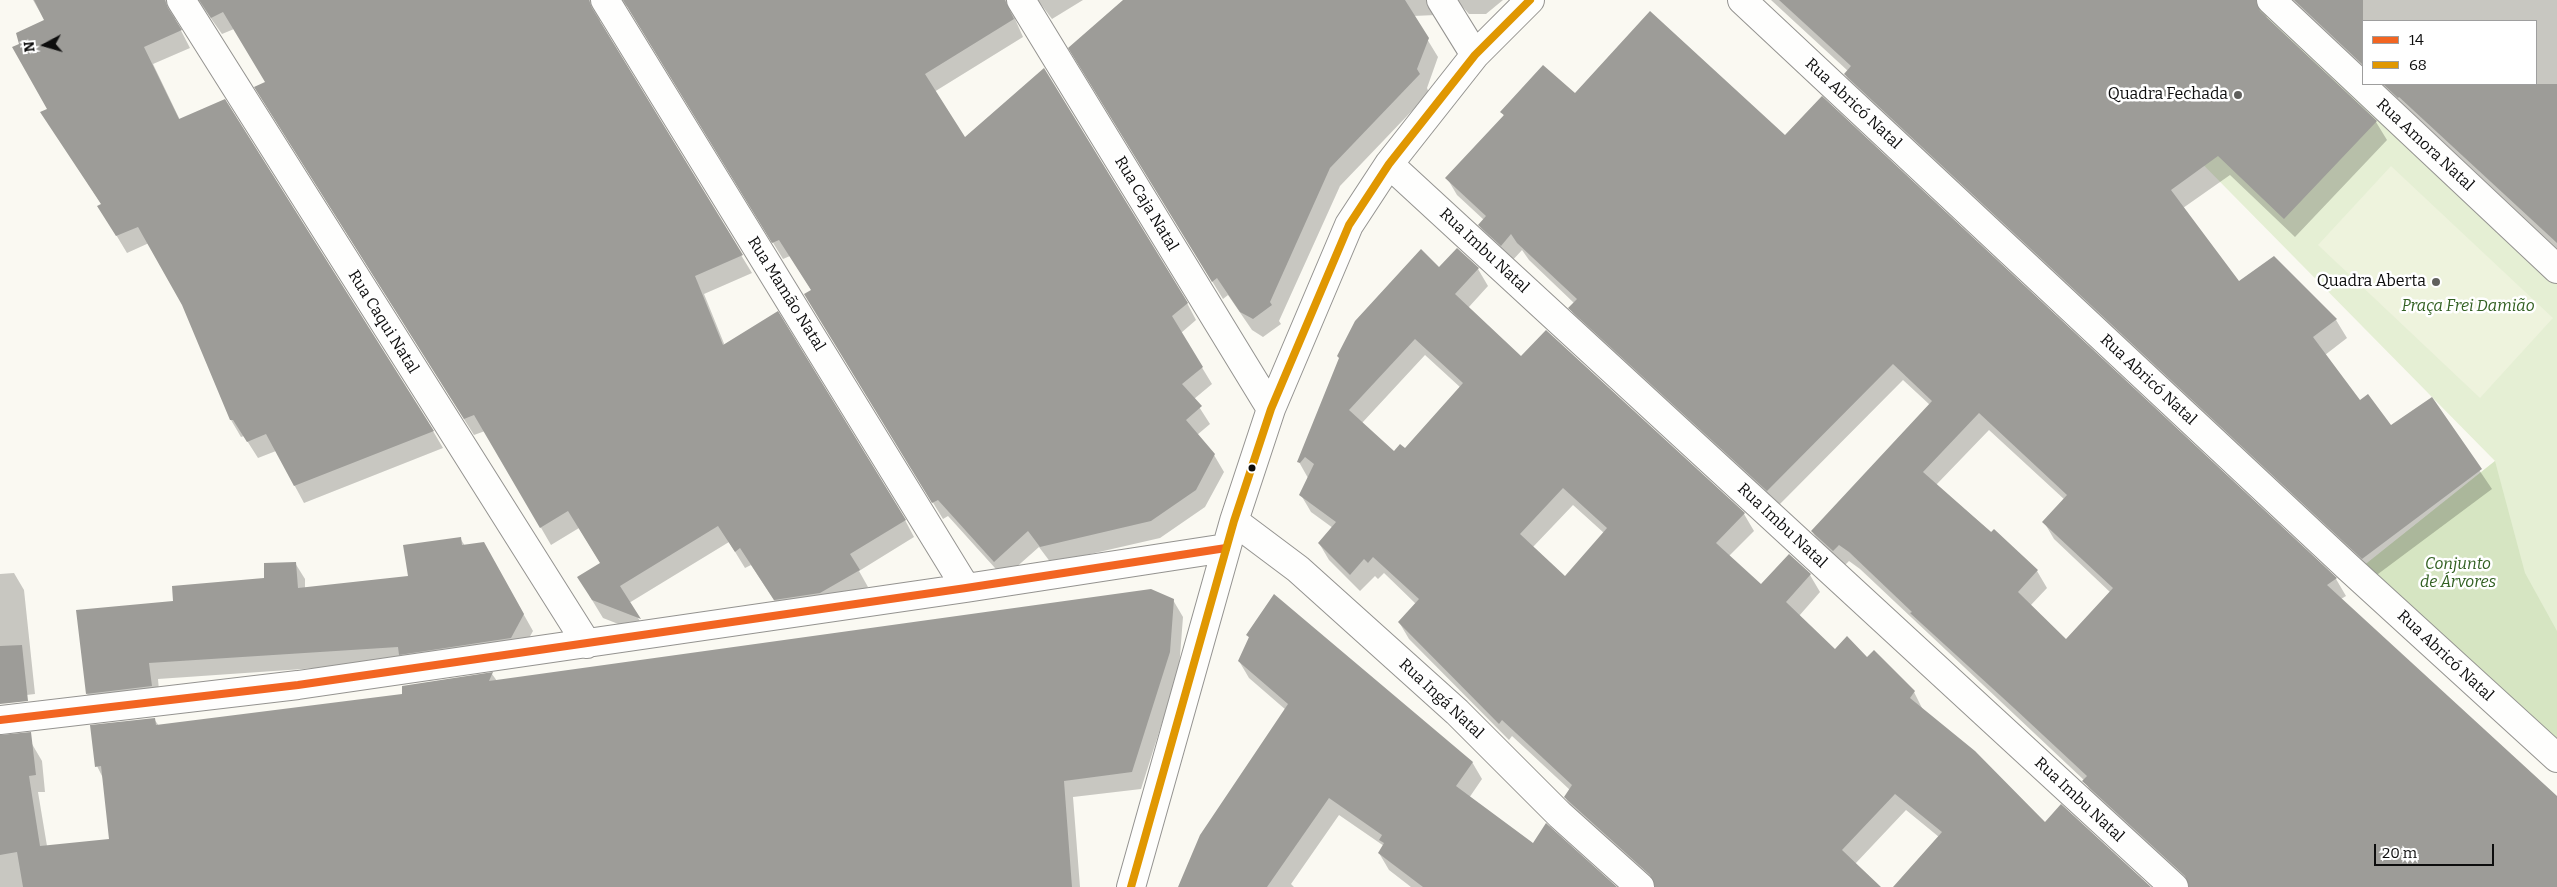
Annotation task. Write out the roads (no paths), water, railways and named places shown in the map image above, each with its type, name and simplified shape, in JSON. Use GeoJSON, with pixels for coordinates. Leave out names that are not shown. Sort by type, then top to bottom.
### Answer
{"type":"FeatureCollection","features":[{"type":"Feature","properties":{"kind":"street","name":"Rua Caqui Natal"},"geometry":{"type":"LineString","coordinates":[[181,0],[587,644]]}},
{"type":"Feature","properties":{"kind":"street","name":"Rua Mamão Natal"},"geometry":{"type":"LineString","coordinates":[[605,0],[966,588]]}},
{"type":"Feature","properties":{"kind":"street","name":"Rua Caja Natal"},"geometry":{"type":"LineString","coordinates":[[1021,0],[1271,409]]}},
{"type":"Feature","properties":{"kind":"street"},"geometry":{"type":"LineString","coordinates":[[1441,0],[1475,55]]}},
{"type":"Feature","properties":{"kind":"street"},"geometry":{"type":"LineString","coordinates":[[1130,887],[1226,548],[1271,409],[1349,225],[1389,164],[1475,55],[1530,0]]}},
{"type":"Feature","properties":{"kind":"street","name":"Rua Abricó Natal"},"geometry":{"type":"LineString","coordinates":[[1742,0],[2350,569],[2557,758]]}},
{"type":"Feature","properties":{"kind":"street","name":"Rua Amora Natal"},"geometry":{"type":"LineString","coordinates":[[2271,0],[2557,270]]}},
{"type":"Feature","properties":{"kind":"street","name":"Rua Imbu Natal"},"geometry":{"type":"LineString","coordinates":[[1389,164],[2174,887]]}},
{"type":"Feature","properties":{"kind":"street","name":"Rua Ingá Natal"},"geometry":{"type":"LineString","coordinates":[[1234,521],[1298,570],[1457,712],[1560,815],[1640,887]]}},
{"type":"Feature","properties":{"kind":"street"},"geometry":{"type":"LineString","coordinates":[[0,720],[288,686],[587,644],[1226,548]]}},
{"type":"Feature","properties":{"kind":"place","name":"Quadra Fechada"},"geometry":{"type":"Point","coordinates":[2238,95]}},
{"type":"Feature","properties":{"kind":"place","name":"Quadra Aberta"},"geometry":{"type":"Point","coordinates":[2436,282]}},
{"type":"Feature","properties":{"kind":"park label","name":"Praça Frei Damião"},"geometry":{"type":"Point","coordinates":[2468,307]}},
{"type":"Feature","properties":{"kind":"park label","name":"Conjunto de Árvores"},"geometry":{"type":"Point","coordinates":[2458,574]}}]}
